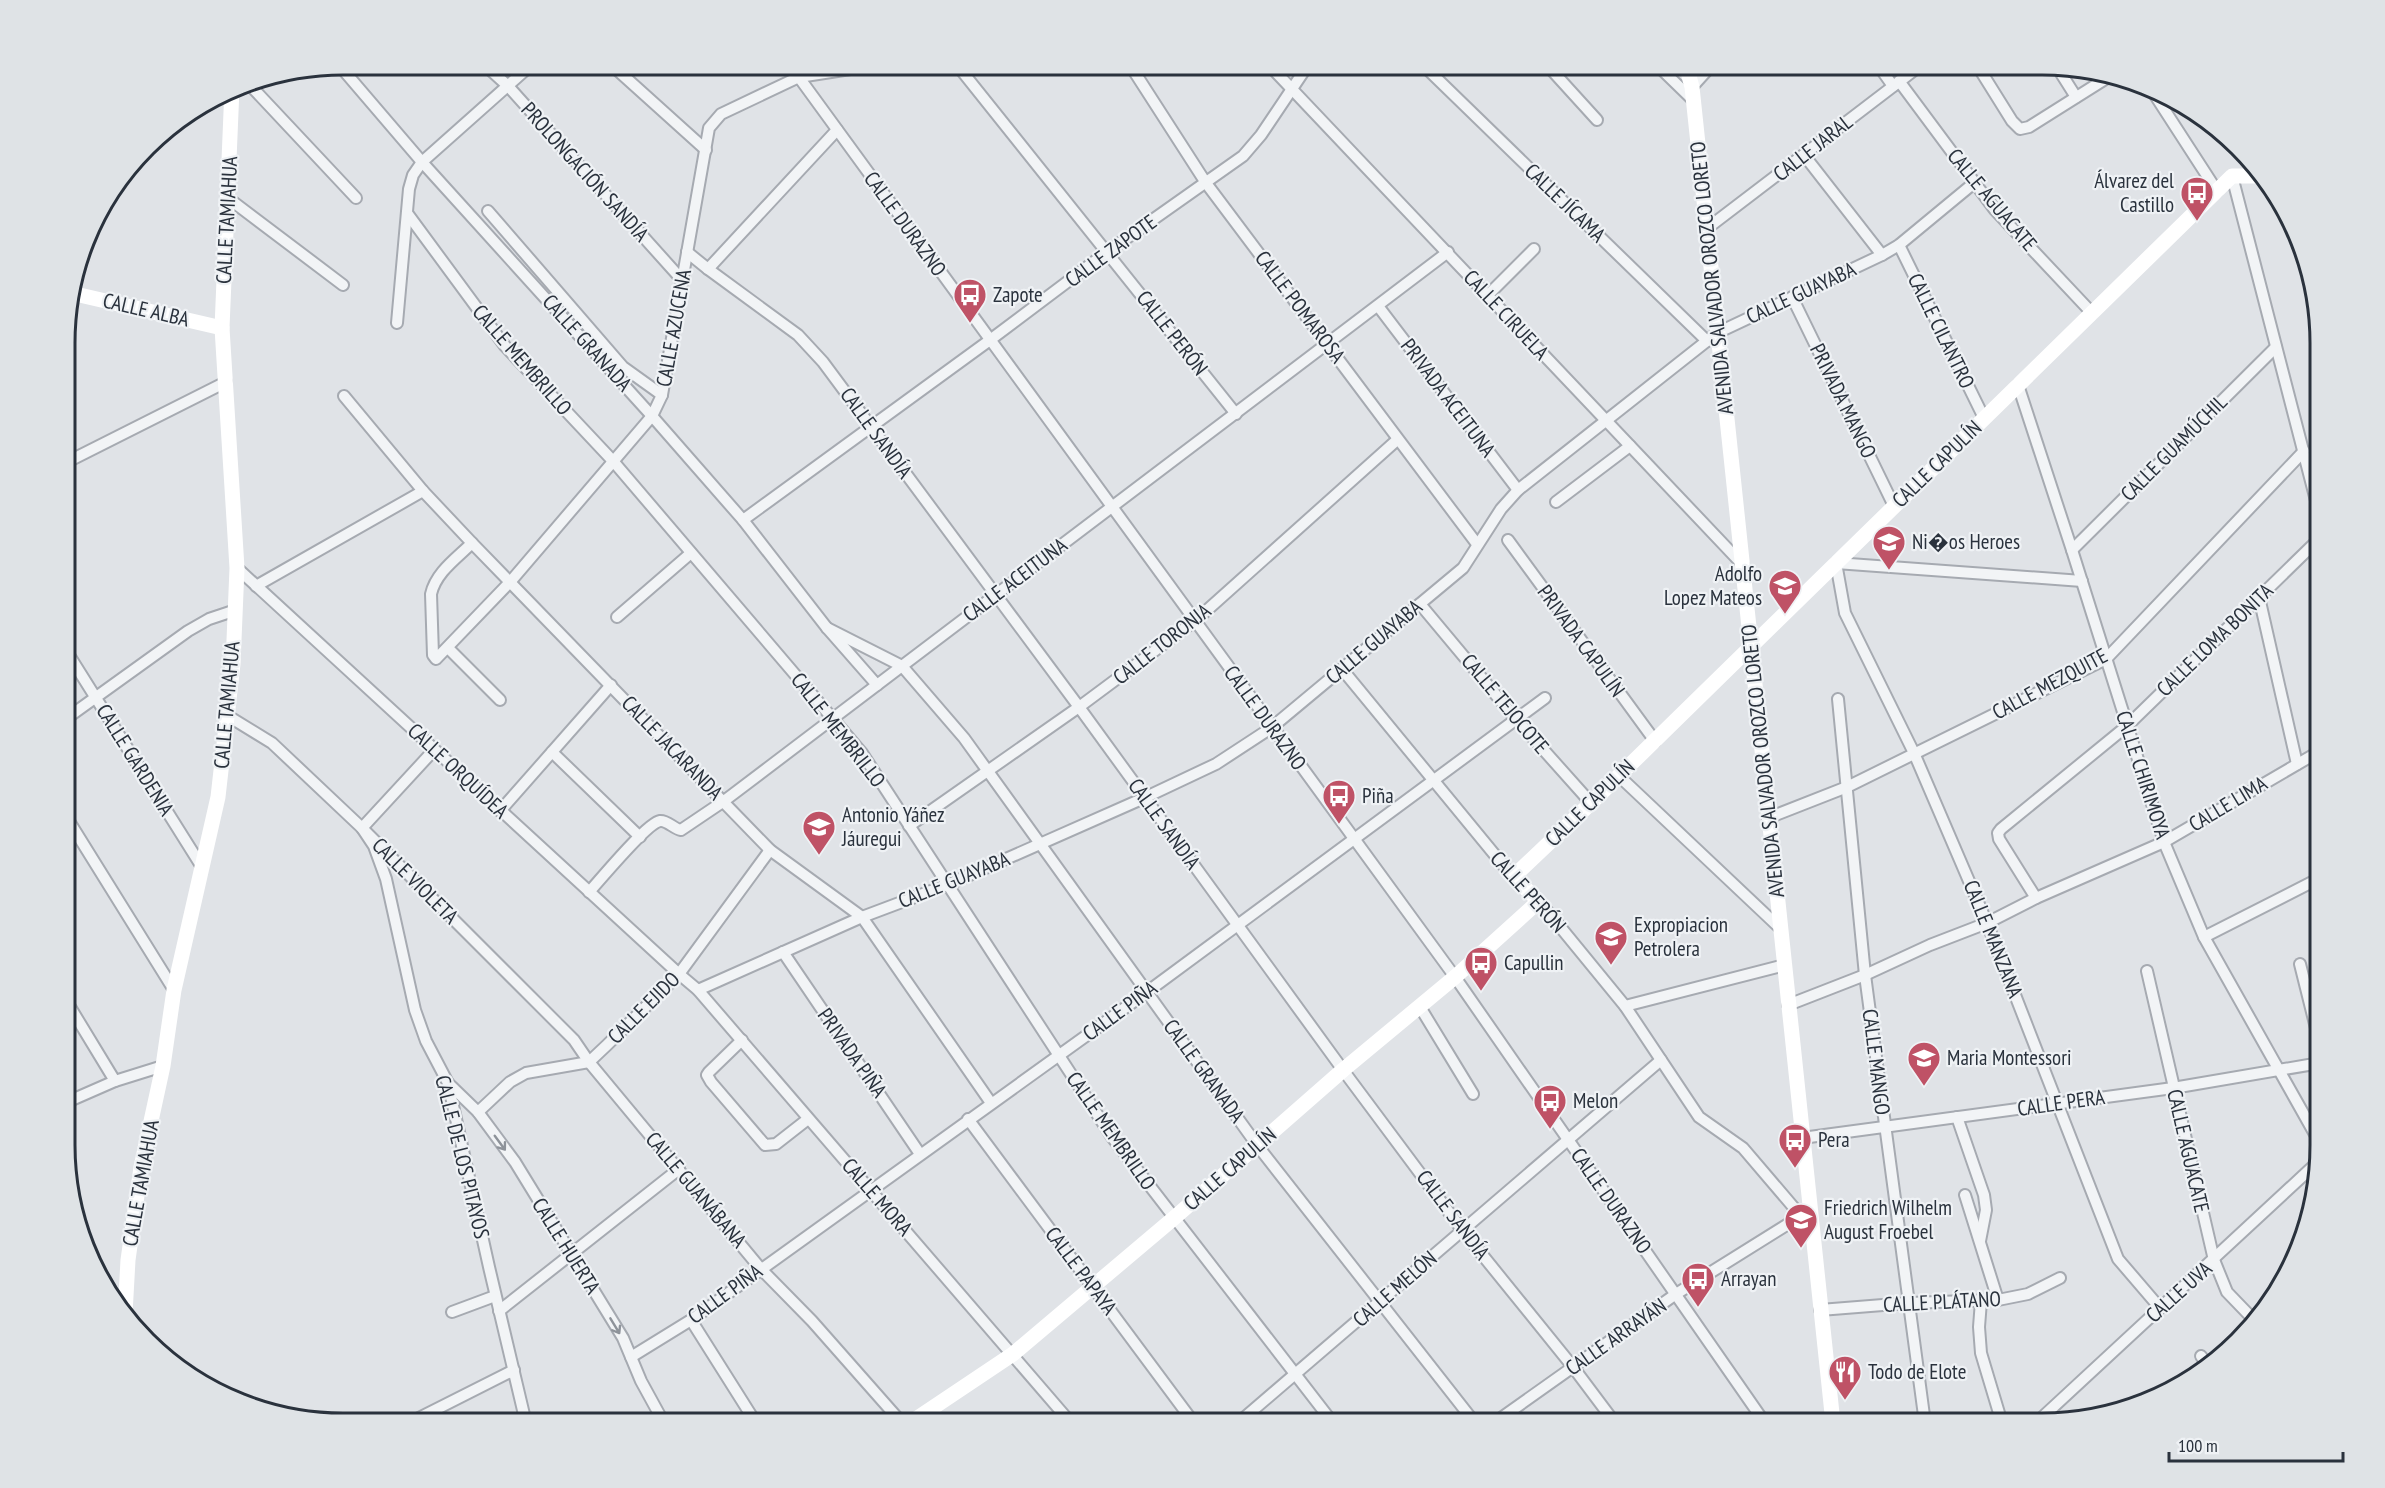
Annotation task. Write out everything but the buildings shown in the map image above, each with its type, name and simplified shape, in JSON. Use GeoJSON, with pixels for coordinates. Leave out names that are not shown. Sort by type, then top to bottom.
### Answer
{"type":"FeatureCollection","features":[{"type":"Feature","properties":{"kind":"street","name":"CALLE GRANADA"},"geometry":{"type":"LineString","coordinates":[[348,75],[422,162],[743,520],[827,628],[877,685]]}},
{"type":"Feature","properties":{"kind":"street","name":"PROLONGACIÓN SANDÍA"},"geometry":{"type":"LineString","coordinates":[[496,75],[682,281]]}},
{"type":"Feature","properties":{"kind":"street"},"geometry":{"type":"LineString","coordinates":[[397,323],[409,189],[413,175],[422,162],[520,75]]}},
{"type":"Feature","properties":{"kind":"street"},"geometry":{"type":"LineString","coordinates":[[623,75],[706,150]]}},
{"type":"Feature","properties":{"kind":"street","name":"CALLE AZUCENA"},"geometry":{"type":"LineString","coordinates":[[472,543],[440,574],[433,586],[431,594],[436,659],[511,581],[652,416],[663,395],[709,128],[721,114],[799,77],[811,75]]}},
{"type":"Feature","properties":{"kind":"street","name":"CALLE PERÓN"},"geometry":{"type":"LineString","coordinates":[[966,75],[1236,414]]}},
{"type":"Feature","properties":{"kind":"street","name":"CALLE POMAROSA"},"geometry":{"type":"LineString","coordinates":[[1137,75],[1206,183],[1477,544]]}},
{"type":"Feature","properties":{"kind":"street","name":"CALLE CIRUELA"},"geometry":{"type":"LineString","coordinates":[[1279,75],[1743,565]]}},
{"type":"Feature","properties":{"kind":"street","name":"CALLE ZAPOTE"},"geometry":{"type":"LineString","coordinates":[[743,520],[1107,252],[1243,156],[1261,135],[1301,75]]}},
{"type":"Feature","properties":{"kind":"street","name":"CALLE JÍCAMA"},"geometry":{"type":"LineString","coordinates":[[1435,75],[1712,337]]}},
{"type":"Feature","properties":{"kind":"street"},"geometry":{"type":"LineString","coordinates":[[1557,75],[1597,120]]}},
{"type":"Feature","properties":{"kind":"street"},"geometry":{"type":"LineString","coordinates":[[1670,75],[1692,93],[1704,75]]}},
{"type":"Feature","properties":{"kind":"street","name":"AVENIDA SALVADOR OROZCO LORETO"},"geometry":{"type":"LineString","coordinates":[[1688,75],[1705,230],[1712,337],[1752,645],[1802,1138],[1806,1216],[1832,1413]]}},
{"type":"Feature","properties":{"kind":"street","name":"CALLE AGUACATE"},"geometry":{"type":"LineString","coordinates":[[1888,75],[1995,210],[2092,313]]}},
{"type":"Feature","properties":{"kind":"street","name":"CALLE JARAL"},"geometry":{"type":"LineString","coordinates":[[1705,230],[1907,75]]}},
{"type":"Feature","properties":{"kind":"street"},"geometry":{"type":"LineString","coordinates":[[1984,75],[2012,121],[2020,129],[2029,127],[2101,81]]}},
{"type":"Feature","properties":{"kind":"street"},"geometry":{"type":"LineString","coordinates":[[2063,76],[2076,97]]}},
{"type":"Feature","properties":{"kind":"street","name":"CALLE DURAZNO"},"geometry":{"type":"LineString","coordinates":[[799,77],[1113,505],[1271,728],[1455,977],[1758,1413]]}},
{"type":"Feature","properties":{"kind":"street"},"geometry":{"type":"LineString","coordinates":[[254,90],[356,198]]}},
{"type":"Feature","properties":{"kind":"street","name":"CALLE TAMIAHUA"},"geometry":{"type":"LineString","coordinates":[[126,1302],[128,1260],[141,1167],[164,1066],[174,990],[218,797],[233,664],[233,611],[237,568],[222,328],[232,99]]}},
{"type":"Feature","properties":{"kind":"street"},"geometry":{"type":"LineString","coordinates":[[2160,102],[2217,191]]}},
{"type":"Feature","properties":{"kind":"street"},"geometry":{"type":"LineString","coordinates":[[708,269],[837,130]]}},
{"type":"Feature","properties":{"kind":"street"},"geometry":{"type":"LineString","coordinates":[[1804,155],[1881,255]]}},
{"type":"Feature","properties":{"kind":"street"},"geometry":{"type":"LineString","coordinates":[[2252,177],[2232,176],[2310,475]]}},
{"type":"Feature","properties":{"kind":"street","name":"CALLE CAPULÍN"},"geometry":{"type":"LineString","coordinates":[[1513,876],[1619,776],[2232,176]]}},
{"type":"Feature","properties":{"kind":"street","name":"CALLE GUAYABA"},"geometry":{"type":"LineString","coordinates":[[698,990],[862,917],[947,885],[1216,764],[1271,728],[1464,568],[1501,509],[1518,490],[1712,337],[1881,255],[1899,244],[1974,183]]}},
{"type":"Feature","properties":{"kind":"street"},"geometry":{"type":"LineString","coordinates":[[228,198],[343,285]]}},
{"type":"Feature","properties":{"kind":"street"},"geometry":{"type":"LineString","coordinates":[[488,211],[622,367],[663,395]]}},
{"type":"Feature","properties":{"kind":"street","name":"CALLE MEMBRILLO"},"geometry":{"type":"LineString","coordinates":[[407,213],[505,346],[613,461],[862,753],[1112,1137],[1325,1413]]}},
{"type":"Feature","properties":{"kind":"street","name":"CALLE CILANTRO"},"geometry":{"type":"LineString","coordinates":[[1899,244],[1984,418]]}},
{"type":"Feature","properties":{"kind":"street"},"geometry":{"type":"LineString","coordinates":[[1488,295],[1534,249]]}},
{"type":"Feature","properties":{"kind":"street","name":"CALLE SANDÍA"},"geometry":{"type":"LineString","coordinates":[[687,252],[798,335],[823,362],[1463,1231],[1608,1413]]}},
{"type":"Feature","properties":{"kind":"street","name":"CALLE ACEITUNA"},"geometry":{"type":"LineString","coordinates":[[589,892],[640,837],[660,821],[678,830],[685,829],[724,801],[1448,252]]}},
{"type":"Feature","properties":{"kind":"street","name":"CALLE ALBA"},"geometry":{"type":"LineString","coordinates":[[79,295],[222,328]]}},
{"type":"Feature","properties":{"kind":"street","name":"PRIVADA MANGO"},"geometry":{"type":"LineString","coordinates":[[1792,297],[1894,506]]}},
{"type":"Feature","properties":{"kind":"street","name":"PRIVADA ACEITUNA"},"geometry":{"type":"LineString","coordinates":[[1378,306],[1518,490]]}},
{"type":"Feature","properties":{"kind":"street","name":"CALLE GUAMÚCHIL"},"geometry":{"type":"LineString","coordinates":[[2072,549],[2276,347]]}},
{"type":"Feature","properties":{"kind":"street"},"geometry":{"type":"LineString","coordinates":[[75,458],[226,382]]}},
{"type":"Feature","properties":{"kind":"street","name":"CALLE CHIRIMOYA"},"geometry":{"type":"LineString","coordinates":[[2018,385],[2164,842],[2204,937],[2310,1126]]}},
{"type":"Feature","properties":{"kind":"street","name":"CALLE JACARANDA"},"geometry":{"type":"LineString","coordinates":[[344,396],[423,490],[472,543],[770,850],[862,917],[991,1103]]}},
{"type":"Feature","properties":{"kind":"street","name":"CALLE TORONJA"},"geometry":{"type":"LineString","coordinates":[[909,826],[1079,707],[1196,620],[1397,440]]}},
{"type":"Feature","properties":{"kind":"street"},"geometry":{"type":"LineString","coordinates":[[1556,502],[1630,446]]}},
{"type":"Feature","properties":{"kind":"street","name":"CALLE MEZQUITE"},"geometry":{"type":"LineString","coordinates":[[1768,818],[1847,787],[2106,658],[2304,451]]}},
{"type":"Feature","properties":{"kind":"street"},"geometry":{"type":"LineString","coordinates":[[256,586],[423,490]]}},
{"type":"Feature","properties":{"kind":"street","name":"PRIVADA CAPULÍN"},"geometry":{"type":"LineString","coordinates":[[1508,540],[1654,741]]}},
{"type":"Feature","properties":{"kind":"street","name":"CALLE LOMA BONITA"},"geometry":{"type":"LineString","coordinates":[[2036,898],[1999,839],[1998,833],[2001,829],[2127,726],[2310,548]]}},
{"type":"Feature","properties":{"kind":"street"},"geometry":{"type":"LineString","coordinates":[[617,617],[691,553]]}},
{"type":"Feature","properties":{"kind":"street"},"geometry":{"type":"LineString","coordinates":[[1836,563],[2082,581]]}},
{"type":"Feature","properties":{"kind":"street","name":"CALLE MANZANA"},"geometry":{"type":"LineString","coordinates":[[1836,563],[1845,613],[1914,753],[1987,923],[2118,1259],[2160,1308]]}},
{"type":"Feature","properties":{"kind":"street","name":"CALLE ORQUÍDEA"},"geometry":{"type":"LineString","coordinates":[[237,568],[679,974]]}},
{"type":"Feature","properties":{"kind":"street"},"geometry":{"type":"LineString","coordinates":[[2259,597],[2297,764]]}},
{"type":"Feature","properties":{"kind":"street","name":"CALLE TEJOCOTE"},"geometry":{"type":"LineString","coordinates":[[1420,604],[1516,719],[1591,803]]}},
{"type":"Feature","properties":{"kind":"street"},"geometry":{"type":"LineString","coordinates":[[75,712],[188,631],[209,619],[233,611]]}},
{"type":"Feature","properties":{"kind":"street","name":"CALLE GRANADA"},"geometry":{"type":"LineString","coordinates":[[827,628],[902,666],[964,738],[1257,1145],[1467,1413]]}},
{"type":"Feature","properties":{"kind":"street"},"geometry":{"type":"LineString","coordinates":[[448,648],[500,700]]}},
{"type":"Feature","properties":{"kind":"street","name":"CALLE GARDENIA"},"geometry":{"type":"LineString","coordinates":[[75,665],[202,867]]}},
{"type":"Feature","properties":{"kind":"street","name":"CALLE PERÓN"},"geometry":{"type":"LineString","coordinates":[[1342,669],[1434,782],[1513,876],[1539,901],[1625,1006],[1699,1117],[1743,1148],[1806,1216]]}},
{"type":"Feature","properties":{"kind":"street"},"geometry":{"type":"LineString","coordinates":[[500,811],[611,685]]}},
{"type":"Feature","properties":{"kind":"street","name":"CALLE PIÑA"},"geometry":{"type":"LineString","coordinates":[[631,1357],[691,1320],[760,1268],[1147,992],[1545,698]]}},
{"type":"Feature","properties":{"kind":"street","name":"CALLE MANGO"},"geometry":{"type":"LineString","coordinates":[[1838,699],[1865,975],[1924,1413]]}},
{"type":"Feature","properties":{"kind":"street","name":"CALLE VIOLETA"},"geometry":{"type":"LineString","coordinates":[[228,716],[272,743],[362,828],[574,1040],[589,1062]]}},
{"type":"Feature","properties":{"kind":"street"},"geometry":{"type":"LineString","coordinates":[[362,828],[434,750]]}},
{"type":"Feature","properties":{"kind":"street"},"geometry":{"type":"LineString","coordinates":[[552,752],[640,837]]}},
{"type":"Feature","properties":{"kind":"street","name":"CALLE LIMA"},"geometry":{"type":"LineString","coordinates":[[1788,1005],[1987,923],[2036,898],[2164,842],[2310,757]]}},
{"type":"Feature","properties":{"kind":"street"},"geometry":{"type":"LineString","coordinates":[[1619,776],[1781,929]]}},
{"type":"Feature","properties":{"kind":"street","name":"CALLE DE LOS PITAYOS"},"geometry":{"type":"LineString","coordinates":[[362,828],[374,846],[386,879],[415,1010],[426,1041],[448,1083],[524,1413]]}},
{"type":"Feature","properties":{"kind":"street"},"geometry":{"type":"LineString","coordinates":[[75,831],[174,990]]}},
{"type":"Feature","properties":{"kind":"street","name":"CALLE EJIDO"},"geometry":{"type":"LineString","coordinates":[[589,1062],[679,974],[770,850]]}},
{"type":"Feature","properties":{"kind":"street"},"geometry":{"type":"LineString","coordinates":[[2204,937],[2310,883]]}},
{"type":"Feature","properties":{"kind":"street","name":"CALLE CAPULÍN"},"geometry":{"type":"LineString","coordinates":[[925,1413],[1013,1354],[1174,1218],[1343,1070],[1455,977],[1539,901]]}},
{"type":"Feature","properties":{"kind":"street","name":"PRIVADA PIÑA"},"geometry":{"type":"LineString","coordinates":[[783,952],[920,1154]]}},
{"type":"Feature","properties":{"kind":"street"},"geometry":{"type":"LineString","coordinates":[[2300,964],[2310,1004]]}},
{"type":"Feature","properties":{"kind":"street"},"geometry":{"type":"LineString","coordinates":[[1625,1006],[1785,965]]}},
{"type":"Feature","properties":{"kind":"street","name":"CALLE AGUACATE"},"geometry":{"type":"LineString","coordinates":[[2147,971],[2214,1260],[2227,1292],[2249,1315]]}},
{"type":"Feature","properties":{"kind":"street","name":"CALLE MORA"},"geometry":{"type":"LineString","coordinates":[[679,974],[698,990],[742,1040],[1063,1413]]}},
{"type":"Feature","properties":{"kind":"street"},"geometry":{"type":"LineString","coordinates":[[1420,1007],[1473,1094]]}},
{"type":"Feature","properties":{"kind":"street"},"geometry":{"type":"LineString","coordinates":[[75,1015],[115,1081]]}},
{"type":"Feature","properties":{"kind":"street"},"geometry":{"type":"LineString","coordinates":[[742,1040],[709,1072],[707,1075],[711,1082],[768,1147],[776,1144],[808,1119]]}},
{"type":"Feature","properties":{"kind":"street","name":"CALLE MELÓN"},"geometry":{"type":"LineString","coordinates":[[1250,1413],[1661,1060]]}},
{"type":"Feature","properties":{"kind":"street"},"geometry":{"type":"LineString","coordinates":[[478,1112],[518,1077],[526,1073],[589,1062]]}},
{"type":"Feature","properties":{"kind":"street","name":"CALLE GUANÁBANA"},"geometry":{"type":"LineString","coordinates":[[589,1062],[760,1268],[812,1321],[893,1413]]}},
{"type":"Feature","properties":{"kind":"street"},"geometry":{"type":"LineString","coordinates":[[75,1098],[115,1081],[164,1066]]}},
{"type":"Feature","properties":{"kind":"street","name":"CALLE PERA"},"geometry":{"type":"LineString","coordinates":[[1802,1138],[2173,1088],[2310,1066]]}},
{"type":"Feature","properties":{"kind":"street","name":"CALLE HUERTA"},"geometry":{"type":"LineString","coordinates":[[448,1083],[478,1112],[515,1162],[623,1338],[641,1382],[658,1413]]}},
{"type":"Feature","properties":{"kind":"street"},"geometry":{"type":"LineString","coordinates":[[1957,1117],[1984,1195],[1986,1210],[1980,1241]]}},
{"type":"Feature","properties":{"kind":"street","name":"CALLE PAPAYA"},"geometry":{"type":"LineString","coordinates":[[968,1119],[1187,1413]]}},
{"type":"Feature","properties":{"kind":"street"},"geometry":{"type":"LineString","coordinates":[[499,1311],[679,1169]]}},
{"type":"Feature","properties":{"kind":"street","name":"CALLE UVA"},"geometry":{"type":"LineString","coordinates":[[2047,1413],[2309,1171]]}},
{"type":"Feature","properties":{"kind":"street"},"geometry":{"type":"LineString","coordinates":[[1965,1195],[1998,1300]]}},
{"type":"Feature","properties":{"kind":"street","name":"CALLE ARRAYÁN"},"geometry":{"type":"LineString","coordinates":[[1508,1413],[1676,1294],[1806,1216]]}},
{"type":"Feature","properties":{"kind":"street","name":"CALLE PLÁTANO"},"geometry":{"type":"LineString","coordinates":[[1820,1310],[1908,1303],[1998,1300],[2028,1294],[2060,1278]]}},
{"type":"Feature","properties":{"kind":"street"},"geometry":{"type":"LineString","coordinates":[[452,1312],[495,1296]]}},
{"type":"Feature","properties":{"kind":"street"},"geometry":{"type":"LineString","coordinates":[[1981,1301],[1979,1327],[1981,1353],[1999,1413]]}},
{"type":"Feature","properties":{"kind":"street"},"geometry":{"type":"LineString","coordinates":[[691,1320],[750,1413]]}},
{"type":"Feature","properties":{"kind":"street"},"geometry":{"type":"LineString","coordinates":[[432,1413],[514,1371]]}},
{"type":"Feature","properties":{"kind":"place","name":"Álvarez del Castillo"},"geometry":{"type":"Point","coordinates":[2197,222]}},
{"type":"Feature","properties":{"kind":"place","name":"Zapote"},"geometry":{"type":"Point","coordinates":[970,324]}},
{"type":"Feature","properties":{"kind":"place","name":"Ni�os Heroes"},"geometry":{"type":"Point","coordinates":[1889,571]}},
{"type":"Feature","properties":{"kind":"place","name":"Adolfo Lopez Mateos"},"geometry":{"type":"Point","coordinates":[1785,615]}},
{"type":"Feature","properties":{"kind":"place","name":"Piña"},"geometry":{"type":"Point","coordinates":[1339,825]}},
{"type":"Feature","properties":{"kind":"place","name":"Antonio Yáñez Jáuregui"},"geometry":{"type":"Point","coordinates":[819,856]}},
{"type":"Feature","properties":{"kind":"place","name":"Expropiacion Petrolera"},"geometry":{"type":"Point","coordinates":[1611,966]}},
{"type":"Feature","properties":{"kind":"place","name":"Capullin"},"geometry":{"type":"Point","coordinates":[1481,992]}},
{"type":"Feature","properties":{"kind":"place","name":"Maria Montessori"},"geometry":{"type":"Point","coordinates":[1924,1087]}},
{"type":"Feature","properties":{"kind":"place","name":"Melon"},"geometry":{"type":"Point","coordinates":[1550,1130]}},
{"type":"Feature","properties":{"kind":"place","name":"Pera"},"geometry":{"type":"Point","coordinates":[1795,1169]}},
{"type":"Feature","properties":{"kind":"place","name":"Friedrich Wilhelm August Froebel"},"geometry":{"type":"Point","coordinates":[1801,1249]}},
{"type":"Feature","properties":{"kind":"place","name":"Arrayan"},"geometry":{"type":"Point","coordinates":[1698,1308]}},
{"type":"Feature","properties":{"kind":"place","name":"Todo de Elote"},"geometry":{"type":"Point","coordinates":[1845,1401]}}]}
